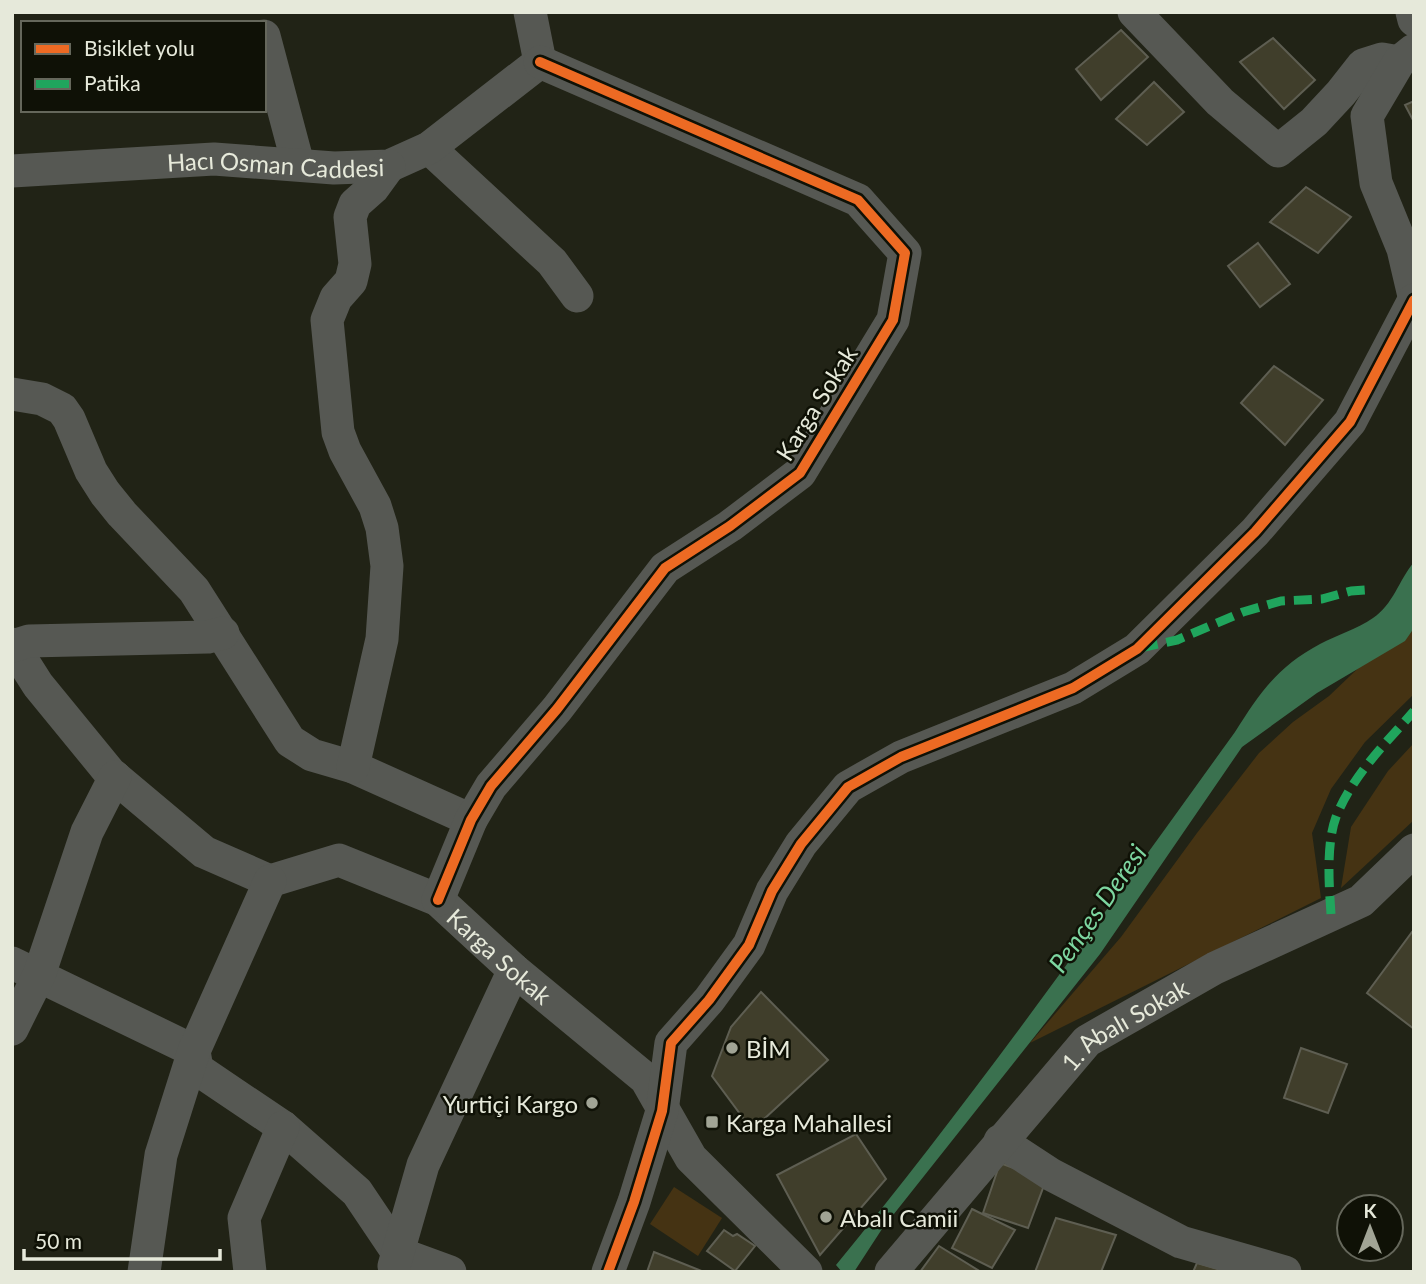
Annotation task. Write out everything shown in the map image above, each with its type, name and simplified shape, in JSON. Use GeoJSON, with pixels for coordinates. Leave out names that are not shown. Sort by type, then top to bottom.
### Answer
{"type":"FeatureCollection","features":[{"type":"Feature","properties":{"kind":"street"},"geometry":{"type":"LineString","coordinates":[[530,12],[540,62]]}},
{"type":"Feature","properties":{"kind":"street"},"geometry":{"type":"LineString","coordinates":[[1134,12],[1220,102],[1278,151],[1314,122],[1363,65],[1382,58],[1407,56]]}},
{"type":"Feature","properties":{"kind":"street"},"geometry":{"type":"LineString","coordinates":[[1412,12],[1414,20]]}},
{"type":"Feature","properties":{"kind":"street"},"geometry":{"type":"LineString","coordinates":[[266,44],[298,164]]}},
{"type":"Feature","properties":{"kind":"street"},"geometry":{"type":"LineString","coordinates":[[608,1272],[634,1202],[662,1111],[671,1043],[709,1000],[749,945],[772,891],[801,844],[848,787],[901,757],[1073,688],[1137,649],[1255,532],[1350,422],[1414,298],[1403,249],[1376,183],[1367,116],[1407,56]]}},
{"type":"Feature","properties":{"kind":"street","name":"Hacı Osman Caddesi"},"geometry":{"type":"LineString","coordinates":[[12,171],[214,159],[334,168],[389,166],[429,148],[540,62]]}},
{"type":"Feature","properties":{"kind":"street","name":"Karga Sokak"},"geometry":{"type":"LineString","coordinates":[[540,62],[858,200],[905,253],[893,320],[800,473],[730,526],[665,568],[556,709],[491,786],[471,820],[438,900],[514,970],[646,1079],[691,1158],[806,1272]]}},
{"type":"Feature","properties":{"kind":"street"},"geometry":{"type":"LineString","coordinates":[[429,148],[552,262],[577,296]]}},
{"type":"Feature","properties":{"kind":"street"},"geometry":{"type":"LineString","coordinates":[[353,766],[382,639],[387,566],[382,528],[375,506],[345,451],[338,432],[327,320],[336,298],[352,281],[355,264],[350,217],[355,204],[373,188],[389,166]]}},
{"type":"Feature","properties":{"kind":"street"},"geometry":{"type":"LineString","coordinates":[[12,394],[42,399],[62,409],[69,419],[91,471],[106,494],[194,590],[289,741],[312,755],[353,766],[471,820]]}},
{"type":"Feature","properties":{"kind":"street"},"geometry":{"type":"LineString","coordinates":[[223,634],[29,641],[13,645],[38,685],[115,776],[204,852],[271,881],[339,860],[438,900]]}},
{"type":"Feature","properties":{"kind":"street"},"geometry":{"type":"LineString","coordinates":[[12,1030],[26,969],[115,776]]}},
{"type":"Feature","properties":{"kind":"street","name":"1. Abalı Sokak"},"geometry":{"type":"LineString","coordinates":[[891,1272],[1087,1041],[1214,968],[1361,901],[1414,850]]}},
{"type":"Feature","properties":{"kind":"street"},"geometry":{"type":"LineString","coordinates":[[144,1272],[161,1155],[194,1051],[271,881]]}},
{"type":"Feature","properties":{"kind":"street"},"geometry":{"type":"LineString","coordinates":[[26,969],[194,1051]]}},
{"type":"Feature","properties":{"kind":"street"},"geometry":{"type":"LineString","coordinates":[[395,1262],[423,1164],[514,970]]}},
{"type":"Feature","properties":{"kind":"street"},"geometry":{"type":"LineString","coordinates":[[194,1051],[197,1069],[283,1127],[357,1192],[395,1262]]}},
{"type":"Feature","properties":{"kind":"street"},"geometry":{"type":"LineString","coordinates":[[250,1272],[244,1218],[283,1127]]}},
{"type":"Feature","properties":{"kind":"street"},"geometry":{"type":"LineString","coordinates":[[1000,1141],[1052,1174],[1181,1242],[1285,1272]]}},
{"type":"Feature","properties":{"kind":"street"},"geometry":{"type":"LineString","coordinates":[[395,1262],[450,1272]]}},
{"type":"Feature","properties":{"kind":"shaded area"},"geometry":{"type":"Polygon","coordinates":[[[1414,562],[1414,628],[1405,641],[1317,693],[1242,747],[1100,954],[882,1229],[854,1272],[842,1272],[836,1265],[1040,1002],[1262,693],[1281,672],[1305,653],[1380,613],[1414,562]]]}},
{"type":"Feature","properties":{"kind":"shaded area"},"geometry":{"type":"Polygon","coordinates":[[[1414,615],[1414,694],[1365,742],[1331,789],[1312,833],[1321,898],[1030,1043],[1121,937],[1259,753],[1293,722],[1329,696],[1414,615]]]}},
{"type":"Feature","properties":{"kind":"shaded area"},"geometry":{"type":"Polygon","coordinates":[[[1414,743],[1414,820],[1341,888],[1351,827],[1388,771],[1414,743]]]}},
{"type":"Feature","properties":{"kind":"shaded area"},"geometry":{"type":"Polygon","coordinates":[[[674,1187],[722,1218],[698,1256],[650,1224],[674,1187]]]}},
{"type":"Feature","properties":{"kind":"building"},"geometry":{"type":"Polygon","coordinates":[[[1121,30],[1148,57],[1101,100],[1076,69],[1121,30]]]}},
{"type":"Feature","properties":{"kind":"building"},"geometry":{"type":"Polygon","coordinates":[[[1273,38],[1315,80],[1284,109],[1240,62],[1273,38]]]}},
{"type":"Feature","properties":{"kind":"building"},"geometry":{"type":"Polygon","coordinates":[[[1154,82],[1184,112],[1147,145],[1116,119],[1154,82]]]}},
{"type":"Feature","properties":{"kind":"building"},"geometry":{"type":"Polygon","coordinates":[[[1414,101],[1414,122],[1405,105],[1414,101]]]}},
{"type":"Feature","properties":{"kind":"building"},"geometry":{"type":"Polygon","coordinates":[[[1306,187],[1351,217],[1318,253],[1270,222],[1306,187]]]}},
{"type":"Feature","properties":{"kind":"building"},"geometry":{"type":"Polygon","coordinates":[[[1258,243],[1290,284],[1260,307],[1228,266],[1258,243]]]}},
{"type":"Feature","properties":{"kind":"building"},"geometry":{"type":"Polygon","coordinates":[[[1274,366],[1323,400],[1285,445],[1241,403],[1274,366]]]}},
{"type":"Feature","properties":{"kind":"building"},"geometry":{"type":"Polygon","coordinates":[[[1412,932],[1414,933],[1414,1029],[1367,993],[1412,932]]]}},
{"type":"Feature","properties":{"kind":"building"},"geometry":{"type":"Polygon","coordinates":[[[761,992],[828,1060],[752,1130],[712,1076],[731,1027],[761,992]]]}},
{"type":"Feature","properties":{"kind":"building"},"geometry":{"type":"Polygon","coordinates":[[[1301,1048],[1347,1064],[1328,1113],[1284,1098],[1301,1048]]]}},
{"type":"Feature","properties":{"kind":"building","name":"Abalı Camii"},"geometry":{"type":"Polygon","coordinates":[[[856,1134],[886,1179],[820,1255],[777,1175],[856,1134]]]}},
{"type":"Feature","properties":{"kind":"building"},"geometry":{"type":"Polygon","coordinates":[[[1000,1163],[1046,1180],[1028,1228],[983,1213],[1000,1163]]]}},
{"type":"Feature","properties":{"kind":"building"},"geometry":{"type":"Polygon","coordinates":[[[972,1209],[1015,1230],[992,1268],[952,1248],[972,1209]]]}},
{"type":"Feature","properties":{"kind":"building"},"geometry":{"type":"Polygon","coordinates":[[[1056,1218],[1116,1235],[1101,1272],[1035,1272],[1056,1218]]]}},
{"type":"Feature","properties":{"kind":"building"},"geometry":{"type":"Polygon","coordinates":[[[724,1230],[733,1236],[737,1234],[755,1246],[735,1271],[707,1251],[724,1230]]]}},
{"type":"Feature","properties":{"kind":"building"},"geometry":{"type":"Polygon","coordinates":[[[939,1246],[981,1272],[920,1272],[939,1246]]]}},
{"type":"Feature","properties":{"kind":"building"},"geometry":{"type":"Polygon","coordinates":[[[654,1252],[704,1272],[647,1272],[654,1252]]]}},
{"type":"Feature","properties":{"kind":"building"},"geometry":{"type":"Polygon","coordinates":[[[1197,1263],[1228,1272],[1193,1272],[1197,1263]]]}},
{"type":"Feature","properties":{"kind":"marked path"},"geometry":{"type":"LineString","coordinates":[[1140,648],[1177,640],[1243,612],[1281,601],[1322,599],[1366,590]]}},
{"type":"Feature","properties":{"kind":"marked path"},"geometry":{"type":"LineString","coordinates":[[1331,914],[1329,852],[1336,817],[1360,774],[1414,711]]}},
{"type":"Feature","properties":{"kind":"cycle path"},"geometry":{"type":"LineString","coordinates":[[438,900],[471,820],[491,786],[557,709],[665,568],[730,526],[800,473],[893,320],[905,253],[858,200],[540,62]]}},
{"type":"Feature","properties":{"kind":"cycle path"},"geometry":{"type":"LineString","coordinates":[[608,1272],[634,1202],[662,1111],[671,1043],[709,1000],[749,945],[772,891],[801,844],[848,787],[901,757],[1073,688],[1137,649],[1255,532],[1350,422],[1414,300]]}},
{"type":"Feature","properties":{"kind":"place","name":"BİM"},"geometry":{"type":"Point","coordinates":[732,1048]}},
{"type":"Feature","properties":{"kind":"place","name":"Yurtiçi Kargo"},"geometry":{"type":"Point","coordinates":[592,1103]}},
{"type":"Feature","properties":{"kind":"place","name":"Karga Mahallesi"},"geometry":{"type":"Point","coordinates":[712,1122]}},
{"type":"Feature","properties":{"kind":"place","name":"Abalı Camii"},"geometry":{"type":"Point","coordinates":[826,1217]}},
{"type":"Feature","properties":{"kind":"water label","name":"Pençes Deresi"},"geometry":{"type":"Point","coordinates":[1097,908]}}]}
